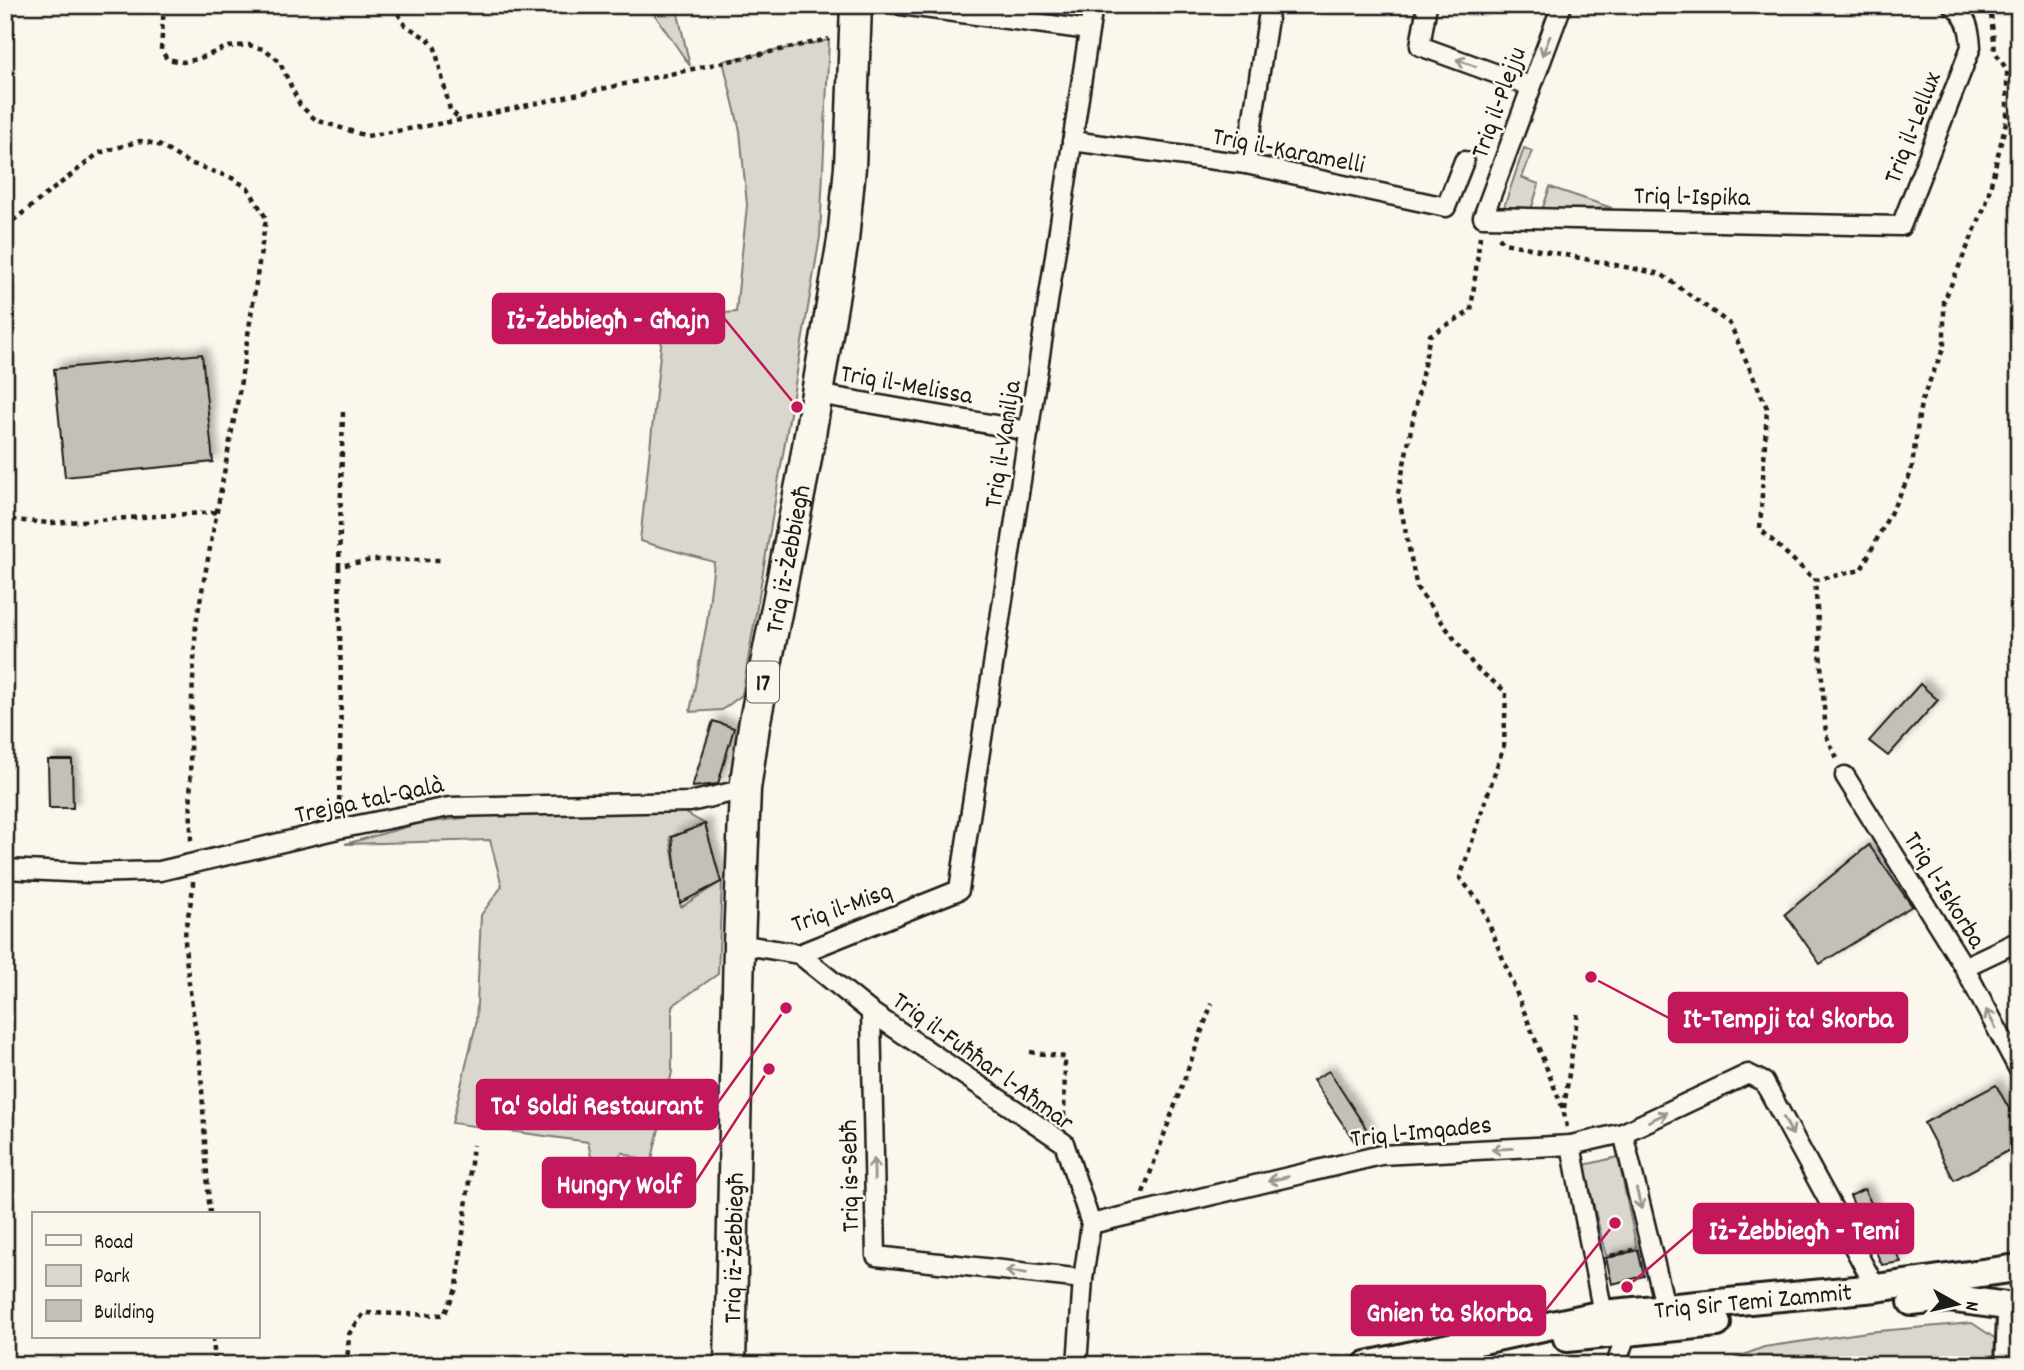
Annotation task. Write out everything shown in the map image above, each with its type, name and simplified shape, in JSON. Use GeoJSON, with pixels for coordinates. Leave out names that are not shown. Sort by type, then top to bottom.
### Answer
{"type":"FeatureCollection","features":[{"type":"Feature","properties":{"kind":"main road","name":"Triq iż-Żebbiegħ"},"geometry":{"type":"LineString","coordinates":[[730,1365],[739,944],[746,789],[754,726],[817,394],[843,240],[850,167],[855,19]]}},
{"type":"Feature","properties":{"kind":"main road","name":"Triq Sir Temi Zammit"},"geometry":{"type":"LineString","coordinates":[[1367,1365],[1666,1310],[1876,1288],[2018,1268]]}},
{"type":"Feature","properties":{"kind":"main road"},"geometry":{"type":"LineString","coordinates":[[2009,1365],[2012,1315],[2005,1294],[2006,1284],[2018,1268]]}},
{"type":"Feature","properties":{"kind":"main road","name":"Triq Sir Temi Zammit"},"geometry":{"type":"LineString","coordinates":[[1439,1365],[1547,1340],[1618,1319],[1948,1298],[2012,1315]]}},
{"type":"Feature","properties":{"kind":"street"},"geometry":{"type":"LineString","coordinates":[[901,5],[1090,30]]}},
{"type":"Feature","properties":{"kind":"street","name":"Triq il-Vanilja"},"geometry":{"type":"LineString","coordinates":[[959,890],[1093,5]]}},
{"type":"Feature","properties":{"kind":"street"},"geometry":{"type":"LineString","coordinates":[[1246,164],[1270,5]]}},
{"type":"Feature","properties":{"kind":"street"},"geometry":{"type":"LineString","coordinates":[[1427,5],[1420,46],[1530,86]]}},
{"type":"Feature","properties":{"kind":"street","name":"Triq il-Plejju"},"geometry":{"type":"LineString","coordinates":[[1483,217],[1562,5]]}},
{"type":"Feature","properties":{"kind":"street","name":"Triq il-Lellux"},"geometry":{"type":"LineString","coordinates":[[1901,226],[1971,47],[1970,32],[1965,19],[1952,5]]}},
{"type":"Feature","properties":{"kind":"street","name":"Triq il-Karamelli"},"geometry":{"type":"LineString","coordinates":[[1072,141],[1246,164],[1446,207],[1464,161]]}},
{"type":"Feature","properties":{"kind":"street","name":"Triq l-Ispika"},"geometry":{"type":"LineString","coordinates":[[1483,217],[1901,226]]}},
{"type":"Feature","properties":{"kind":"street","name":"Triq il-Melissa"},"geometry":{"type":"LineString","coordinates":[[817,394],[1029,431]]}},
{"type":"Feature","properties":{"kind":"street","name":"Triq l-Iskorba"},"geometry":{"type":"LineString","coordinates":[[1845,776],[1964,967],[2019,1070]]}},
{"type":"Feature","properties":{"kind":"street","name":"Trejqa tal-Qalà"},"geometry":{"type":"LineString","coordinates":[[5,869],[88,873],[148,872],[449,807],[690,802],[746,789]]}},
{"type":"Feature","properties":{"kind":"street","name":"Triq il-Misq"},"geometry":{"type":"LineString","coordinates":[[739,944],[799,954],[959,890]]}},
{"type":"Feature","properties":{"kind":"street"},"geometry":{"type":"LineString","coordinates":[[1964,967],[2019,941]]}},
{"type":"Feature","properties":{"kind":"street","name":"Triq il-Fuħħar l-Aħmar"},"geometry":{"type":"LineString","coordinates":[[799,954],[871,1012],[1064,1143],[1091,1224],[1083,1279],[1077,1365]]}},
{"type":"Feature","properties":{"kind":"street","name":"Triq is-Sebħ"},"geometry":{"type":"LineString","coordinates":[[871,1012],[876,1256],[1083,1279]]}},
{"type":"Feature","properties":{"kind":"street","name":"Triq l-Imqades"},"geometry":{"type":"LineString","coordinates":[[1091,1224],[1381,1155],[1570,1145],[1623,1133],[1748,1074],[1764,1082],[1876,1288]]}},
{"type":"Feature","properties":{"kind":"street"},"geometry":{"type":"LineString","coordinates":[[1623,1133],[1666,1310]]}},
{"type":"Feature","properties":{"kind":"street"},"geometry":{"type":"LineString","coordinates":[[1570,1145],[1592,1261],[1618,1319],[1616,1365]]}},
{"type":"Feature","properties":{"kind":"path"},"geometry":{"type":"LineString","coordinates":[[164,5],[161,50],[167,59],[183,62],[227,47],[248,44],[266,50],[279,61],[300,105],[316,120],[368,136],[461,120],[855,19]]}},
{"type":"Feature","properties":{"kind":"path"},"geometry":{"type":"LineString","coordinates":[[393,5],[405,25],[429,40],[435,48],[450,110],[461,120]]}},
{"type":"Feature","properties":{"kind":"path"},"geometry":{"type":"LineString","coordinates":[[1815,580],[1861,570],[1911,474],[1922,402],[1944,347],[1944,301],[1986,204],[2007,118],[2007,70],[1995,52],[1990,5]]}},
{"type":"Feature","properties":{"kind":"path"},"geometry":{"type":"LineString","coordinates":[[2007,70],[2019,71]]}},
{"type":"Feature","properties":{"kind":"path"},"geometry":{"type":"LineString","coordinates":[[5,227],[99,153],[140,141],[157,144],[187,162],[232,178],[248,188],[266,218],[239,393],[196,624],[190,737],[193,898],[185,936],[189,998],[201,1072],[210,1212]]}},
{"type":"Feature","properties":{"kind":"path"},"geometry":{"type":"LineString","coordinates":[[1483,217],[1504,243],[1661,274],[1730,324],[1767,408],[1760,528],[1815,580],[1826,734],[1845,776]]}},
{"type":"Feature","properties":{"kind":"path"},"geometry":{"type":"LineString","coordinates":[[1483,217],[1471,312],[1430,335],[1398,494],[1417,588],[1475,667],[1506,692],[1504,745],[1460,877],[1481,904],[1563,1109],[1570,1145]]}},
{"type":"Feature","properties":{"kind":"path"},"geometry":{"type":"LineString","coordinates":[[338,829],[341,693],[339,566],[343,412]]}},
{"type":"Feature","properties":{"kind":"path"},"geometry":{"type":"LineString","coordinates":[[5,513],[10,520],[51,523],[218,512]]}},
{"type":"Feature","properties":{"kind":"path"},"geometry":{"type":"LineString","coordinates":[[339,566],[372,560],[444,561]]}},
{"type":"Feature","properties":{"kind":"path"},"geometry":{"type":"LineString","coordinates":[[1136,1213],[1212,1003]]}},
{"type":"Feature","properties":{"kind":"path"},"geometry":{"type":"LineString","coordinates":[[1563,1109],[1578,1012]]}},
{"type":"Feature","properties":{"kind":"path"},"geometry":{"type":"LineString","coordinates":[[1030,1052],[1065,1057],[1064,1143]]}},
{"type":"Feature","properties":{"kind":"path"},"geometry":{"type":"LineString","coordinates":[[347,1365],[349,1334],[364,1314],[444,1315],[457,1287],[473,1145]]}},
{"type":"Feature","properties":{"kind":"path"},"geometry":{"type":"LineString","coordinates":[[1592,1261],[1651,1246]]}},
{"type":"Feature","properties":{"kind":"path"},"geometry":{"type":"LineString","coordinates":[[213,1338],[215,1365]]}},
{"type":"Feature","properties":{"kind":"path"},"geometry":{"type":"LineString","coordinates":[[620,1360],[708,1365]]}},
{"type":"Feature","properties":{"kind":"green space"},"geometry":{"type":"Polygon","coordinates":[[[648,5],[676,5],[690,66],[648,5]]]}},
{"type":"Feature","properties":{"kind":"green space"},"geometry":{"type":"Polygon","coordinates":[[[829,40],[820,237],[742,695],[722,710],[690,712],[707,622],[714,562],[640,541],[664,318],[736,312],[747,205],[740,131],[723,61],[829,40]]]}},
{"type":"Feature","properties":{"kind":"green space"},"geometry":{"type":"Polygon","coordinates":[[[1524,148],[1532,151],[1522,178],[1539,184],[1531,210],[1503,210],[1524,148]]]}},
{"type":"Feature","properties":{"kind":"green space"},"geometry":{"type":"Polygon","coordinates":[[[1550,187],[1612,208],[1542,210],[1550,187]]]}},
{"type":"Feature","properties":{"kind":"green space"},"geometry":{"type":"Polygon","coordinates":[[[682,811],[705,824],[670,837],[681,907],[722,881],[718,974],[672,1006],[672,1072],[653,1155],[649,1199],[643,1161],[622,1152],[598,1191],[588,1142],[452,1123],[476,1024],[481,915],[502,886],[490,840],[345,844],[421,823],[490,815],[682,811]]]}},
{"type":"Feature","properties":{"kind":"green space"},"geometry":{"type":"Polygon","coordinates":[[[1618,1157],[1637,1249],[1606,1256],[1584,1165],[1618,1157]]]}},
{"type":"Feature","properties":{"kind":"green space"},"geometry":{"type":"Polygon","coordinates":[[[1972,1323],[1999,1341],[2001,1365],[1718,1365],[1764,1347],[1867,1332],[1972,1323]]]}},
{"type":"Feature","properties":{"kind":"building"},"geometry":{"type":"Polygon","coordinates":[[[202,354],[213,462],[65,477],[54,369],[202,354]]]}},
{"type":"Feature","properties":{"kind":"building"},"geometry":{"type":"Polygon","coordinates":[[[1920,684],[1938,700],[1888,756],[1869,741],[1920,684]]]}},
{"type":"Feature","properties":{"kind":"building"},"geometry":{"type":"Polygon","coordinates":[[[713,721],[734,728],[718,784],[692,787],[713,721]]]}},
{"type":"Feature","properties":{"kind":"building"},"geometry":{"type":"Polygon","coordinates":[[[48,760],[72,760],[73,808],[49,808],[48,760]]]}},
{"type":"Feature","properties":{"kind":"building"},"geometry":{"type":"Polygon","coordinates":[[[705,824],[721,882],[680,903],[672,837],[705,824]]]}},
{"type":"Feature","properties":{"kind":"building"},"geometry":{"type":"Polygon","coordinates":[[[1869,845],[1912,906],[1820,964],[1785,914],[1869,845]]]}},
{"type":"Feature","properties":{"kind":"building"},"geometry":{"type":"Polygon","coordinates":[[[1329,1071],[1369,1133],[1355,1142],[1313,1080],[1329,1071]]]}},
{"type":"Feature","properties":{"kind":"building"},"geometry":{"type":"Polygon","coordinates":[[[1996,1085],[2019,1127],[2019,1145],[1954,1180],[1924,1123],[1996,1085]]]}},
{"type":"Feature","properties":{"kind":"building"},"geometry":{"type":"Polygon","coordinates":[[[1864,1189],[1901,1262],[1882,1265],[1850,1196],[1864,1189]]]}},
{"type":"Feature","properties":{"kind":"building"},"geometry":{"type":"Polygon","coordinates":[[[1638,1250],[1644,1276],[1612,1284],[1606,1258],[1638,1250]]]}},
{"type":"Feature","properties":{"kind":"place","name":"Iż-Żebbiegħ - Għajn"},"geometry":{"type":"Point","coordinates":[797,407]}},
{"type":"Feature","properties":{"kind":"place","name":"It-Tempji ta' Skorba"},"geometry":{"type":"Point","coordinates":[1591,977]}},
{"type":"Feature","properties":{"kind":"place","name":"Ta' Soldi Restaurant"},"geometry":{"type":"Point","coordinates":[786,1008]}},
{"type":"Feature","properties":{"kind":"place","name":"Hungry Wolf"},"geometry":{"type":"Point","coordinates":[769,1069]}},
{"type":"Feature","properties":{"kind":"place","name":"Gnien ta Skorba"},"geometry":{"type":"Point","coordinates":[1615,1223]}},
{"type":"Feature","properties":{"kind":"place","name":"Iż-Żebbiegħ - Temi"},"geometry":{"type":"Point","coordinates":[1627,1287]}}]}
